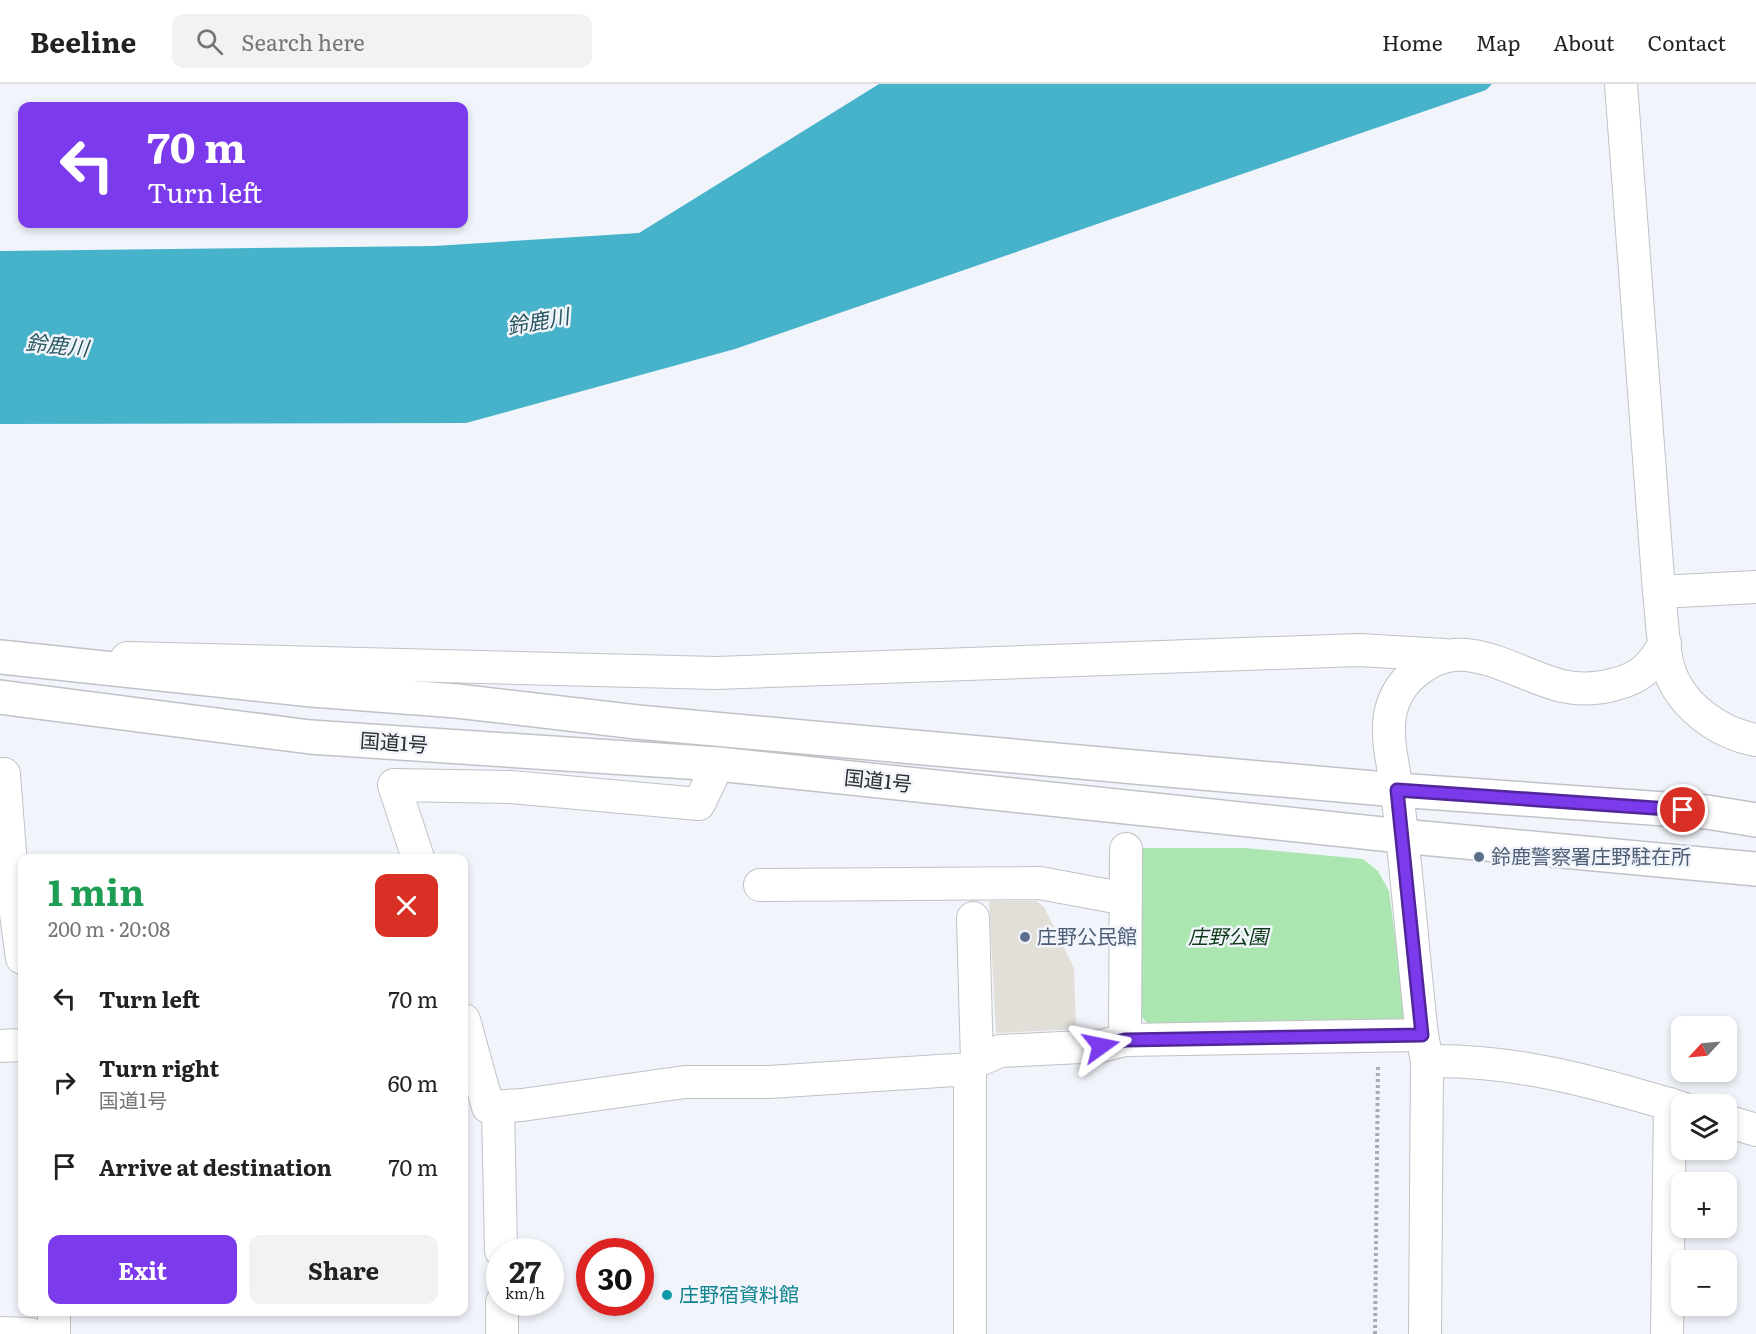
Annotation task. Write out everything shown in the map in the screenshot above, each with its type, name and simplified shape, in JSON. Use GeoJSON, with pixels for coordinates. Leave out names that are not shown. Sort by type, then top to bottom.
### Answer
{"type":"FeatureCollection","features":[{"type":"Feature","properties":{"kind":"highway","name":"国道1号"},"geometry":{"type":"LineString","coordinates":[[0,657],[312,690],[457,701],[637,722],[1397,790],[1707,812],[1756,820]]}},
{"type":"Feature","properties":{"kind":"highway","name":"国道1号"},"geometry":{"type":"LineString","coordinates":[[0,697],[310,737],[718,764],[1401,836],[1756,869]]}},
{"type":"Feature","properties":{"kind":"street"},"geometry":{"type":"LineString","coordinates":[[1621,84],[1659,591],[1668,665],[1675,681],[1695,708],[1722,730],[1756,740]]}},
{"type":"Feature","properties":{"kind":"street"},"geometry":{"type":"LineString","coordinates":[[1659,591],[1756,587]]}},
{"type":"Feature","properties":{"kind":"street"},"geometry":{"type":"LineString","coordinates":[[0,657],[189,659],[716,673],[1359,650],[1481,657],[1560,685],[1590,689],[1635,678],[1648,669],[1665,642]]}},
{"type":"Feature","properties":{"kind":"street"},"geometry":{"type":"LineString","coordinates":[[1425,1334],[1425,1048],[1397,790],[1389,749],[1390,716],[1396,693],[1408,678],[1423,666],[1444,655]]}},
{"type":"Feature","properties":{"kind":"street"},"geometry":{"type":"LineString","coordinates":[[417,854],[394,785],[511,787],[699,804],[718,764]]}},
{"type":"Feature","properties":{"kind":"street"},"geometry":{"type":"LineString","coordinates":[[0,774],[4,774],[7,892],[18,940]]}},
{"type":"Feature","properties":{"kind":"street"},"geometry":{"type":"LineString","coordinates":[[1125,1040],[1126,849]]}},
{"type":"Feature","properties":{"kind":"street"},"geometry":{"type":"LineString","coordinates":[[760,885],[1040,883],[1126,899]]}},
{"type":"Feature","properties":{"kind":"street"},"geometry":{"type":"LineString","coordinates":[[970,1334],[974,1065],[973,918]]}},
{"type":"Feature","properties":{"kind":"street"},"geometry":{"type":"LineString","coordinates":[[483,1107],[685,1082],[769,1082],[974,1065],[1000,1051],[1101,1046],[1125,1040],[1379,1036],[1425,1048],[1454,1060],[1498,1064],[1596,1082],[1671,1104]]}},
{"type":"Feature","properties":{"kind":"street"},"geometry":{"type":"LineString","coordinates":[[468,1038],[483,1107],[499,1238]]}},
{"type":"Feature","properties":{"kind":"street"},"geometry":{"type":"LineString","coordinates":[[0,1046],[18,1045]]}},
{"type":"Feature","properties":{"kind":"street"},"geometry":{"type":"LineString","coordinates":[[1737,1124],[1756,1130]]}},
{"type":"Feature","properties":{"kind":"street"},"geometry":{"type":"LineString","coordinates":[[1667,1334],[1674,1160]]}},
{"type":"Feature","properties":{"kind":"street"},"geometry":{"type":"LineString","coordinates":[[54,1316],[54,1334]]}},
{"type":"Feature","properties":{"kind":"street"},"geometry":{"type":"LineString","coordinates":[[502,1316],[502,1334]]}},
{"type":"Feature","properties":{"kind":"street"},"geometry":{"type":"LineString","coordinates":[[0,1333],[30,1334]]}},
{"type":"Feature","properties":{"kind":"path"},"geometry":{"type":"LineString","coordinates":[[1375,1334],[1379,1036]]}},
{"type":"Feature","properties":{"kind":"green space","name":"庄野公園"},"geometry":{"type":"Polygon","coordinates":[[[1139,848],[1245,848],[1363,859],[1378,871],[1389,891],[1405,1011],[1403,1020],[1153,1029],[1137,1012],[1139,848]]]}},
{"type":"Feature","properties":{"kind":"water","name":"鈴鹿川"},"geometry":{"type":"Polygon","coordinates":[[[879,84],[1492,84],[1486,90],[735,349],[466,423],[0,424],[0,251],[434,246],[639,233],[879,84]]]}},
{"type":"Feature","properties":{"kind":"building","name":"庄野公民館"},"geometry":{"type":"Polygon","coordinates":[[[989,901],[1036,901],[1044,907],[1074,968],[1076,1029],[996,1033],[989,901]]]}},
{"type":"Feature","properties":{"kind":"place","name":"鈴鹿警察署庄野駐在所"},"geometry":{"type":"Point","coordinates":[1479,857]}},
{"type":"Feature","properties":{"kind":"place","name":"庄野公民館"},"geometry":{"type":"Point","coordinates":[1025,937]}},
{"type":"Feature","properties":{"kind":"place","name":"庄野宿資料館"},"geometry":{"type":"Point","coordinates":[667,1295]}},
{"type":"Feature","properties":{"kind":"route"},"geometry":{"type":"LineString","coordinates":[[1101,1046],[1125,1040],[1422,1035],[1397,790],[1683,810]]}}]}
